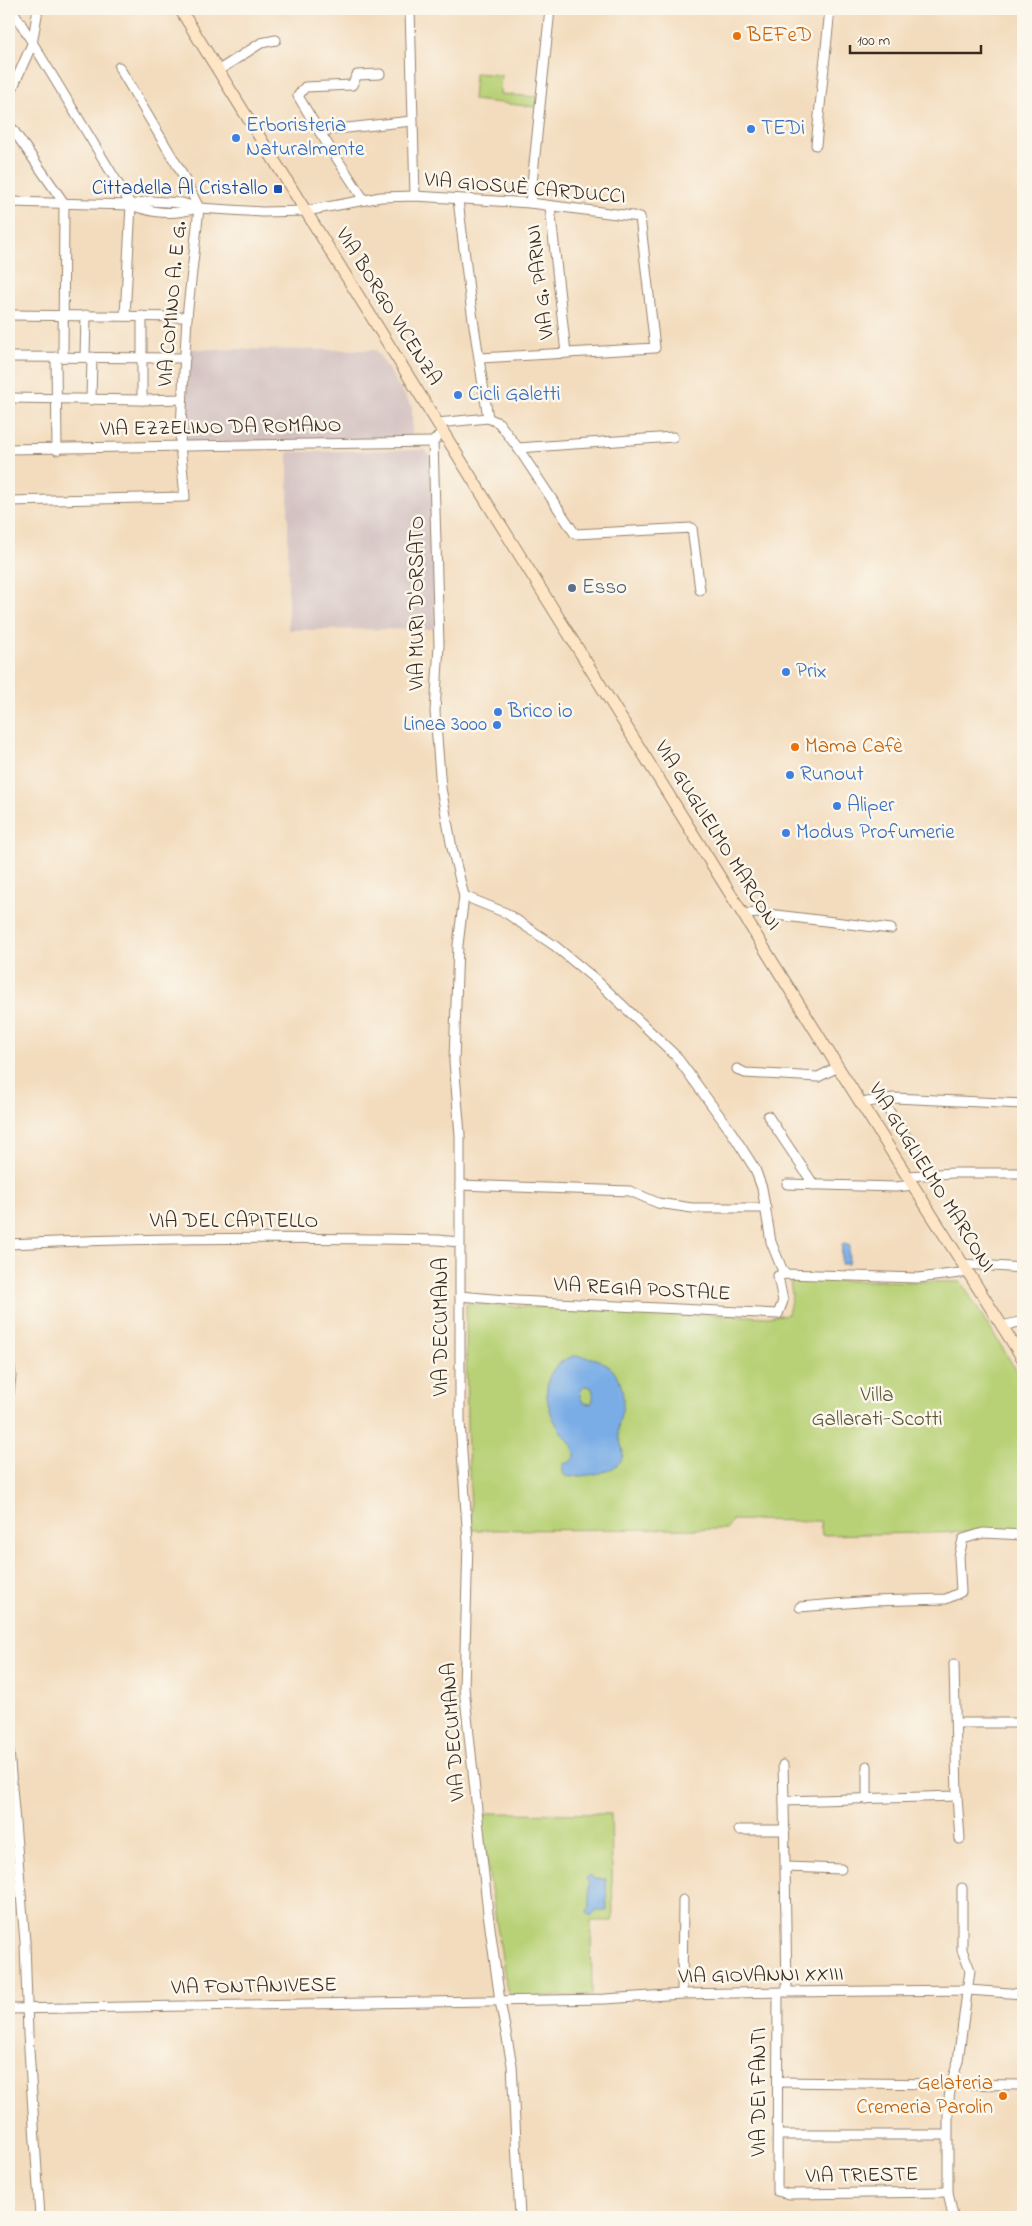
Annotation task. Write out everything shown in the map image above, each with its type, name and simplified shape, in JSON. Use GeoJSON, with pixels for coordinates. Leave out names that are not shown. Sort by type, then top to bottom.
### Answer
{"type":"FeatureCollection","features":[{"type":"Feature","properties":{"kind":"street"},"geometry":{"type":"LineString","coordinates":[[12,9],[132,204],[125,316]]}},
{"type":"Feature","properties":{"kind":"street"},"geometry":{"type":"LineString","coordinates":[[9,96],[32,44],[38,9]]}},
{"type":"Feature","properties":{"kind":"street","name":"VIA BORGO VICENZA"},"geometry":{"type":"LineString","coordinates":[[180,9],[563,626]]}},
{"type":"Feature","properties":{"kind":"street"},"geometry":{"type":"LineString","coordinates":[[410,9],[415,196]]}},
{"type":"Feature","properties":{"kind":"street"},"geometry":{"type":"LineString","coordinates":[[530,203],[550,9]]}},
{"type":"Feature","properties":{"kind":"street"},"geometry":{"type":"LineString","coordinates":[[816,146],[830,9]]}},
{"type":"Feature","properties":{"kind":"street"},"geometry":{"type":"LineString","coordinates":[[219,70],[261,44],[276,40]]}},
{"type":"Feature","properties":{"kind":"street","name":"VIA COMINO A. E G."},"geometry":{"type":"LineString","coordinates":[[9,502],[185,497],[180,445],[182,399],[187,317],[199,208],[180,170],[120,67]]}},
{"type":"Feature","properties":{"kind":"street"},"geometry":{"type":"LineString","coordinates":[[364,200],[319,132],[298,96],[305,87],[352,85],[354,77],[357,75],[380,74]]}},
{"type":"Feature","properties":{"kind":"street"},"geometry":{"type":"LineString","coordinates":[[319,132],[412,121]]}},
{"type":"Feature","properties":{"kind":"street"},"geometry":{"type":"LineString","coordinates":[[9,124],[64,203],[63,315],[56,399],[57,450]]}},
{"type":"Feature","properties":{"kind":"street","name":"VIA GIOSUÈ CARDUCCI"},"geometry":{"type":"LineString","coordinates":[[9,202],[132,204],[150,201],[182,203],[199,208],[262,212],[306,211],[381,197],[415,196],[530,203],[640,217],[656,348],[566,353]]}},
{"type":"Feature","properties":{"kind":"street"},"geometry":{"type":"LineString","coordinates":[[458,200],[471,306],[488,418]]}},
{"type":"Feature","properties":{"kind":"street","name":"VIA G. PARINI"},"geometry":{"type":"LineString","coordinates":[[550,207],[566,353]]}},
{"type":"Feature","properties":{"kind":"street"},"geometry":{"type":"LineString","coordinates":[[9,315],[187,317]]}},
{"type":"Feature","properties":{"kind":"street"},"geometry":{"type":"LineString","coordinates":[[86,315],[91,400]]}},
{"type":"Feature","properties":{"kind":"street"},"geometry":{"type":"LineString","coordinates":[[142,316],[142,400]]}},
{"type":"Feature","properties":{"kind":"street"},"geometry":{"type":"LineString","coordinates":[[480,358],[566,353]]}},
{"type":"Feature","properties":{"kind":"street"},"geometry":{"type":"LineString","coordinates":[[9,357],[185,358]]}},
{"type":"Feature","properties":{"kind":"street"},"geometry":{"type":"LineString","coordinates":[[9,398],[91,400],[182,399]]}},
{"type":"Feature","properties":{"kind":"street"},"geometry":{"type":"LineString","coordinates":[[433,442],[440,427],[488,418],[499,423],[518,448],[575,534],[692,528],[700,590]]}},
{"type":"Feature","properties":{"kind":"street"},"geometry":{"type":"LineString","coordinates":[[518,448],[673,437]]}},
{"type":"Feature","properties":{"kind":"street","name":"VIA EZZELINO DA ROMANO"},"geometry":{"type":"LineString","coordinates":[[9,450],[180,445],[433,442]]}},
{"type":"Feature","properties":{"kind":"street","name":"VIA MURI D'ORSATO"},"geometry":{"type":"LineString","coordinates":[[433,442],[439,645],[435,712],[441,788],[452,848],[464,896]]}},
{"type":"Feature","properties":{"kind":"street","name":"VIA GUGLIELMO MARCONI"},"geometry":{"type":"LineString","coordinates":[[563,626],[1023,1359]]}},
{"type":"Feature","properties":{"kind":"street","name":"VIA DECUMANA"},"geometry":{"type":"LineString","coordinates":[[464,896],[458,944],[454,1061],[460,1135],[460,1422],[468,1542],[464,1688],[488,1913],[500,2001],[512,2065],[520,2217]]}},
{"type":"Feature","properties":{"kind":"street","name":"VIA REGIA POSTALE"},"geometry":{"type":"LineString","coordinates":[[460,1296],[526,1302],[778,1314],[783,1301],[778,1276],[784,1274],[771,1242],[762,1188],[755,1169],[732,1133],[676,1056],[595,978],[555,946],[506,913],[464,896]]}},
{"type":"Feature","properties":{"kind":"street"},"geometry":{"type":"LineString","coordinates":[[744,914],[760,913],[891,929]]}},
{"type":"Feature","properties":{"kind":"street"},"geometry":{"type":"LineString","coordinates":[[736,1069],[744,1073],[818,1076],[838,1067]]}},
{"type":"Feature","properties":{"kind":"street"},"geometry":{"type":"LineString","coordinates":[[861,1103],[881,1099],[929,1098],[1023,1104]]}},
{"type":"Feature","properties":{"kind":"street"},"geometry":{"type":"LineString","coordinates":[[881,1099],[931,1174]]}},
{"type":"Feature","properties":{"kind":"street"},"geometry":{"type":"LineString","coordinates":[[768,1116],[814,1184]]}},
{"type":"Feature","properties":{"kind":"street"},"geometry":{"type":"LineString","coordinates":[[788,1184],[896,1187],[910,1180],[931,1174],[1023,1173]]}},
{"type":"Feature","properties":{"kind":"street"},"geometry":{"type":"LineString","coordinates":[[460,1185],[630,1191],[658,1203],[692,1208],[766,1208]]}},
{"type":"Feature","properties":{"kind":"street","name":"VIA DEL CAPITELLO"},"geometry":{"type":"LineString","coordinates":[[9,1244],[248,1238],[459,1242]]}},
{"type":"Feature","properties":{"kind":"street"},"geometry":{"type":"LineString","coordinates":[[784,1274],[918,1278],[966,1268],[1023,1268]]}},
{"type":"Feature","properties":{"kind":"street"},"geometry":{"type":"LineString","coordinates":[[1002,1326],[1023,1321]]}},
{"type":"Feature","properties":{"kind":"street"},"geometry":{"type":"LineString","coordinates":[[9,1360],[11,1376],[9,1393]]}},
{"type":"Feature","properties":{"kind":"street"},"geometry":{"type":"LineString","coordinates":[[800,1607],[871,1601],[946,1599],[961,1592],[959,1556],[964,1538],[983,1533],[1023,1535]]}},
{"type":"Feature","properties":{"kind":"street"},"geometry":{"type":"LineString","coordinates":[[954,1664],[957,1796],[960,1839]]}},
{"type":"Feature","properties":{"kind":"street"},"geometry":{"type":"LineString","coordinates":[[956,1723],[1023,1722]]}},
{"type":"Feature","properties":{"kind":"street"},"geometry":{"type":"LineString","coordinates":[[9,1751],[20,1870],[40,2217]]}},
{"type":"Feature","properties":{"kind":"street","name":"VIA DEI FANTI"},"geometry":{"type":"LineString","coordinates":[[777,2190],[778,2082],[783,1993],[786,1864],[783,1765]]}},
{"type":"Feature","properties":{"kind":"street"},"geometry":{"type":"LineString","coordinates":[[867,1766],[867,1799]]}},
{"type":"Feature","properties":{"kind":"street"},"geometry":{"type":"LineString","coordinates":[[784,1801],[957,1796]]}},
{"type":"Feature","properties":{"kind":"street"},"geometry":{"type":"LineString","coordinates":[[739,1830],[785,1830]]}},
{"type":"Feature","properties":{"kind":"street"},"geometry":{"type":"LineString","coordinates":[[786,1864],[841,1869]]}},
{"type":"Feature","properties":{"kind":"street"},"geometry":{"type":"LineString","coordinates":[[953,2217],[948,2192],[947,2135],[951,2084],[958,2061],[970,1970],[962,1950],[962,1888]]}},
{"type":"Feature","properties":{"kind":"street"},"geometry":{"type":"LineString","coordinates":[[682,1994],[683,1900]]}},
{"type":"Feature","properties":{"kind":"street","name":"VIA GIOVANNI XXIII"},"geometry":{"type":"LineString","coordinates":[[500,2001],[605,1999],[682,1994],[968,1990],[1023,1994]]}},
{"type":"Feature","properties":{"kind":"street","name":"VIA FONTANIVESE"},"geometry":{"type":"LineString","coordinates":[[9,2009],[500,2001]]}},
{"type":"Feature","properties":{"kind":"street"},"geometry":{"type":"LineString","coordinates":[[778,2082],[1023,2085]]}},
{"type":"Feature","properties":{"kind":"street"},"geometry":{"type":"LineString","coordinates":[[778,2135],[947,2135]]}},
{"type":"Feature","properties":{"kind":"street","name":"VIA TRIESTE"},"geometry":{"type":"LineString","coordinates":[[777,2190],[789,2194],[948,2192]]}},
{"type":"Feature","properties":{"kind":"shaded area"},"geometry":{"type":"Polygon","coordinates":[[[189,349],[376,350],[412,407],[412,437],[184,443],[189,349]]]}},
{"type":"Feature","properties":{"kind":"shaded area"},"geometry":{"type":"Polygon","coordinates":[[[425,450],[431,458],[436,629],[288,630],[288,452],[425,450]]]}},
{"type":"Feature","properties":{"kind":"green space"},"geometry":{"type":"Polygon","coordinates":[[[475,73],[501,75],[500,94],[537,97],[536,107],[473,100],[475,73]]]}},
{"type":"Feature","properties":{"kind":"green space","name":"Villa Gallarati-Scotti"},"geometry":{"type":"Polygon","coordinates":[[[790,1280],[961,1282],[1023,1381],[1023,1533],[822,1535],[820,1521],[732,1520],[727,1529],[472,1530],[467,1429],[466,1304],[768,1317],[788,1314],[792,1296],[790,1280]]]}},
{"type":"Feature","properties":{"kind":"green space"},"geometry":{"type":"Polygon","coordinates":[[[487,1813],[611,1814],[613,1921],[591,1921],[592,1995],[518,1997],[511,1996],[507,1991],[480,1817],[486,1816],[487,1813]]]}},
{"type":"Feature","properties":{"kind":"water"},"geometry":{"type":"Polygon","coordinates":[[[842,1244],[850,1245],[848,1264],[841,1264],[842,1244]]]}},
{"type":"Feature","properties":{"kind":"water"},"geometry":{"type":"Polygon","coordinates":[[[573,1356],[584,1356],[603,1362],[616,1375],[620,1383],[623,1393],[623,1405],[618,1435],[623,1456],[613,1468],[596,1474],[571,1477],[565,1476],[563,1473],[563,1464],[570,1462],[575,1457],[575,1452],[553,1417],[547,1396],[550,1376],[554,1368],[562,1361],[573,1356]],[[584,1386],[581,1390],[580,1397],[584,1403],[591,1404],[592,1402],[593,1393],[591,1387],[584,1386]]]}},
{"type":"Feature","properties":{"kind":"water"},"geometry":{"type":"Polygon","coordinates":[[[589,1875],[594,1879],[606,1879],[607,1911],[596,1911],[591,1916],[586,1912],[590,1907],[589,1884],[586,1878],[589,1875]]]}},
{"type":"Feature","properties":{"kind":"place","name":"BEFeD"},"geometry":{"type":"Point","coordinates":[737,36]}},
{"type":"Feature","properties":{"kind":"place","name":"TEDi"},"geometry":{"type":"Point","coordinates":[751,129]}},
{"type":"Feature","properties":{"kind":"place","name":"Erboristeria Naturalmente"},"geometry":{"type":"Point","coordinates":[236,138]}},
{"type":"Feature","properties":{"kind":"place","name":"Cittadella Al Cristallo"},"geometry":{"type":"Point","coordinates":[278,189]}},
{"type":"Feature","properties":{"kind":"place","name":"Cicli Galetti"},"geometry":{"type":"Point","coordinates":[458,395]}},
{"type":"Feature","properties":{"kind":"place","name":"Esso"},"geometry":{"type":"Point","coordinates":[572,588]}},
{"type":"Feature","properties":{"kind":"place","name":"Prix"},"geometry":{"type":"Point","coordinates":[786,672]}},
{"type":"Feature","properties":{"kind":"place","name":"Brico io"},"geometry":{"type":"Point","coordinates":[498,712]}},
{"type":"Feature","properties":{"kind":"place","name":"Linea 3000"},"geometry":{"type":"Point","coordinates":[497,725]}},
{"type":"Feature","properties":{"kind":"place","name":"Mama Cafè"},"geometry":{"type":"Point","coordinates":[795,747]}},
{"type":"Feature","properties":{"kind":"place","name":"Runout"},"geometry":{"type":"Point","coordinates":[790,775]}},
{"type":"Feature","properties":{"kind":"place","name":"Aliper"},"geometry":{"type":"Point","coordinates":[837,806]}},
{"type":"Feature","properties":{"kind":"place","name":"Modus Profumerie"},"geometry":{"type":"Point","coordinates":[786,833]}},
{"type":"Feature","properties":{"kind":"place","name":"Gelateria Cremeria Parolin"},"geometry":{"type":"Point","coordinates":[1003,2096]}}]}
